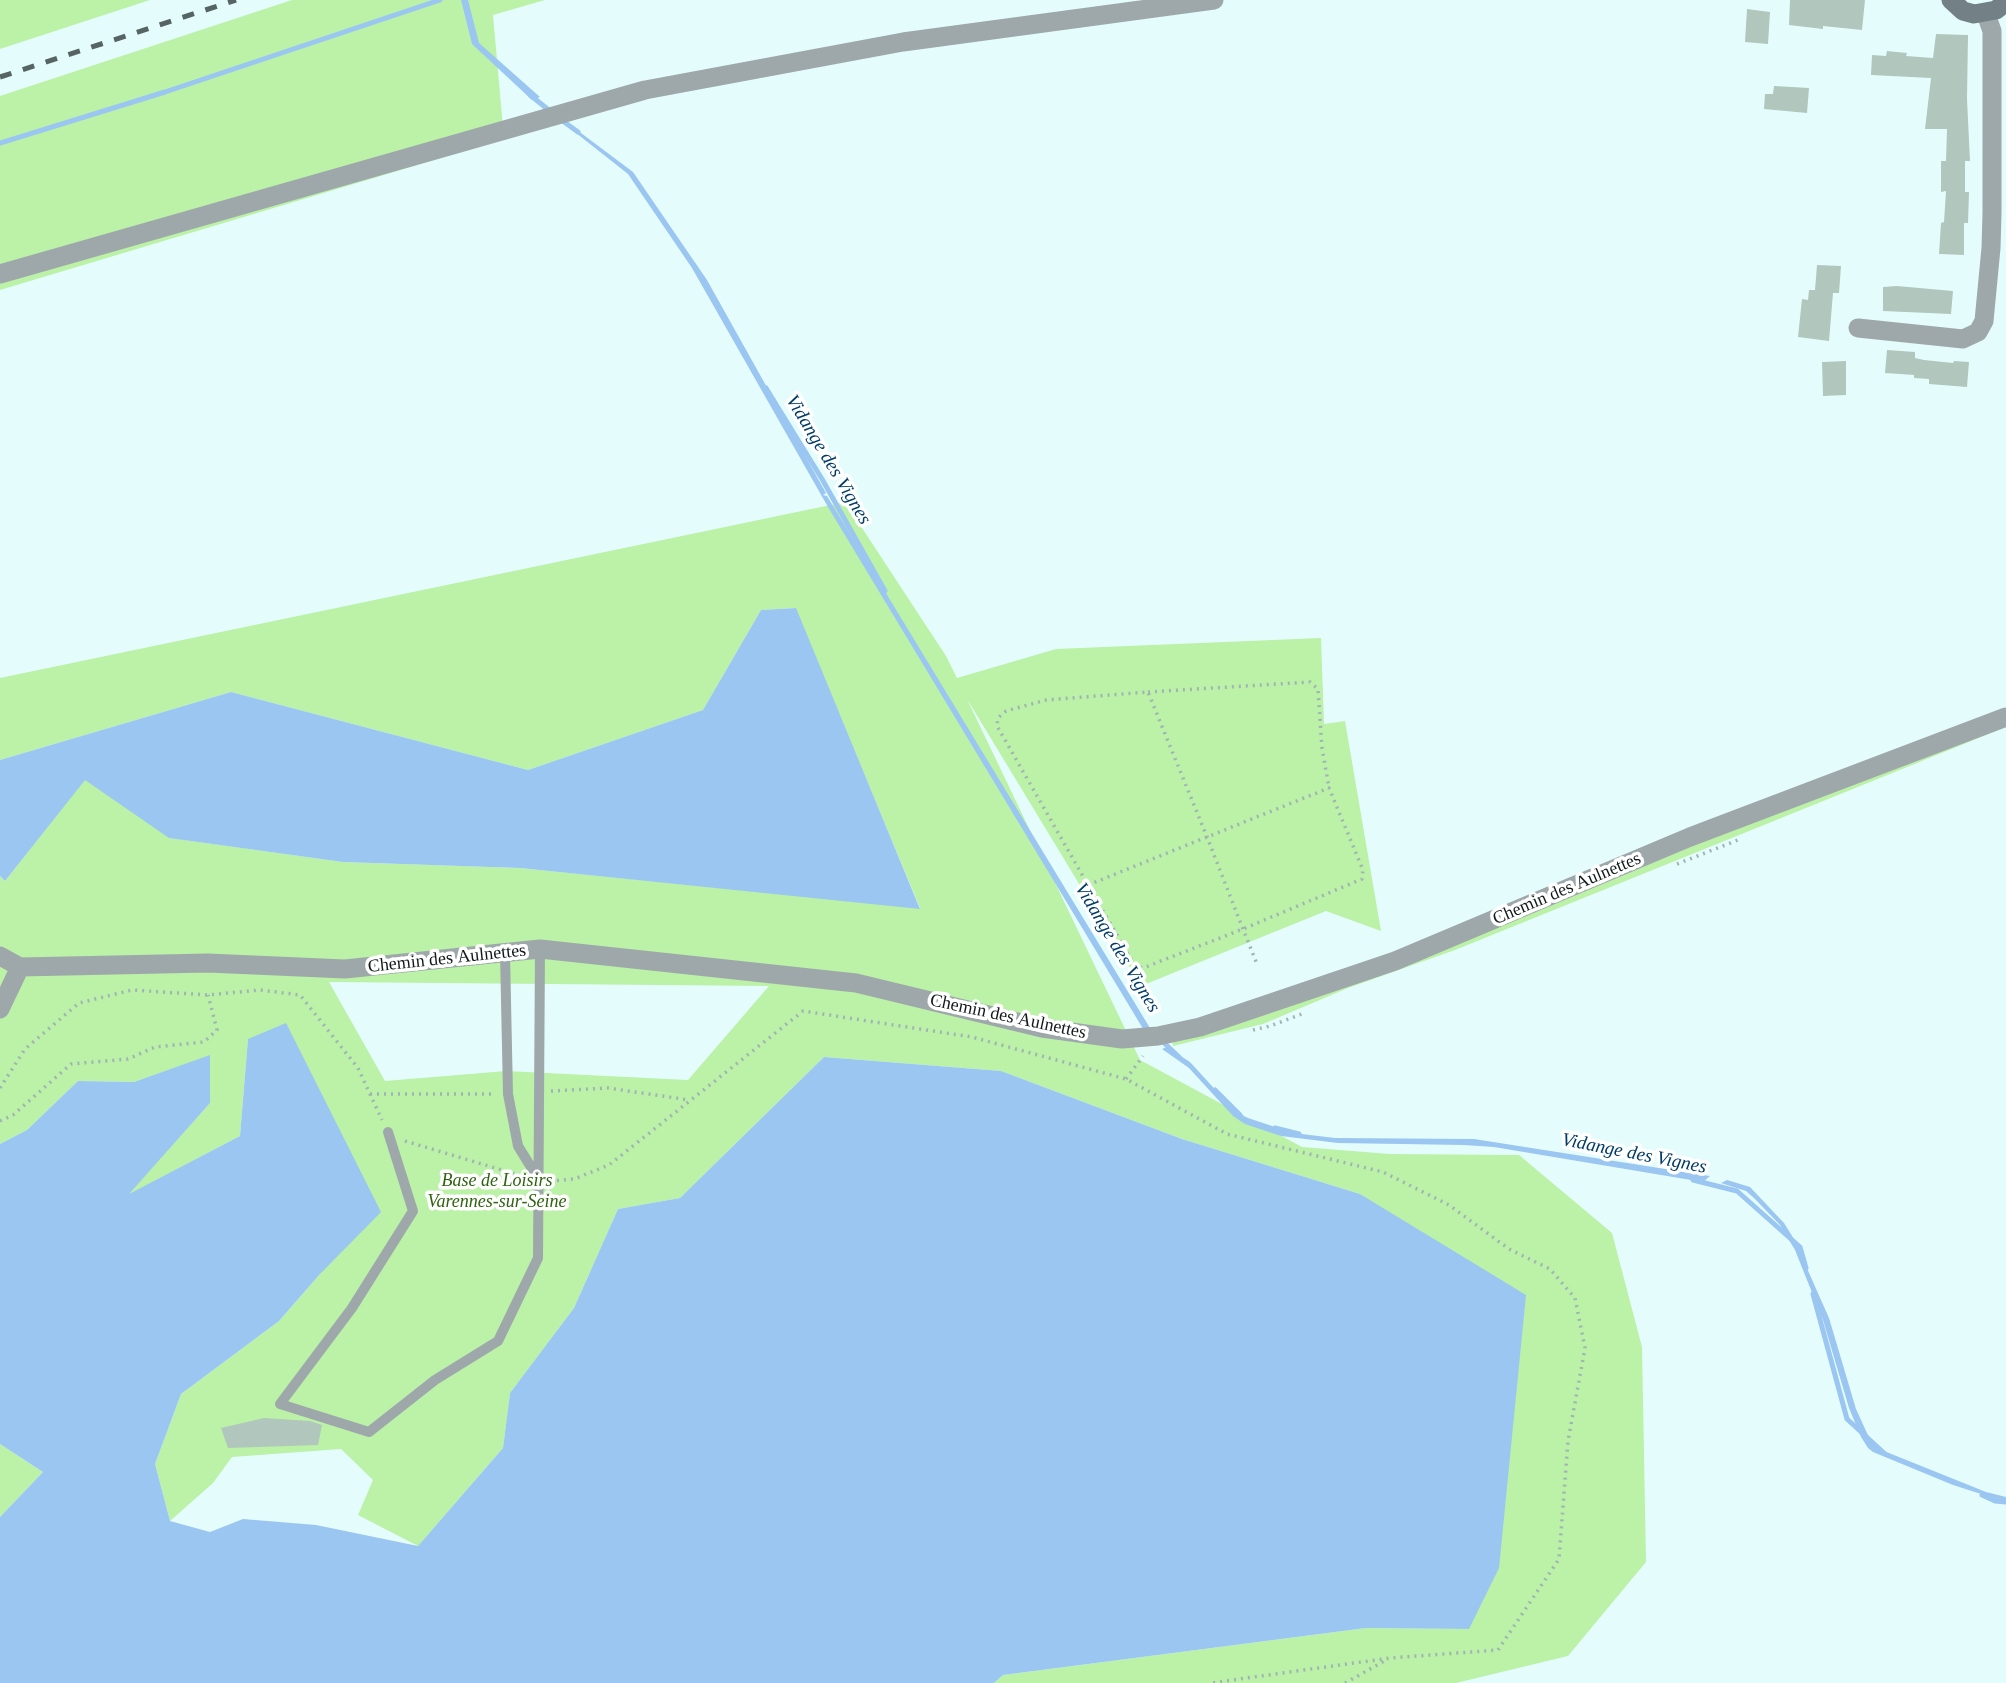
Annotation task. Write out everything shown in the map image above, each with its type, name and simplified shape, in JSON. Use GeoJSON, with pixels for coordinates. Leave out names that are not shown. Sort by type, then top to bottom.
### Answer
{"type":"FeatureCollection","features":[{"type":"Feature","properties":{"kind":"main road"},"geometry":{"type":"LineString","coordinates":[[1951,0],[1963,11],[1974,14],[1986,14],[2006,2]]}},
{"type":"Feature","properties":{"kind":"street"},"geometry":{"type":"LineString","coordinates":[[0,274],[645,90],[903,42],[1214,0]]}},
{"type":"Feature","properties":{"kind":"street"},"geometry":{"type":"LineString","coordinates":[[1858,328],[1963,339],[1978,332],[1984,321],[1991,248],[1999,213],[1992,31],[1986,14]]}},
{"type":"Feature","properties":{"kind":"street","name":"Chemin des Aulnettes"},"geometry":{"type":"LineString","coordinates":[[20,967],[208,963],[345,969],[540,949],[856,984],[1042,1028],[1122,1039],[1158,1036],[1200,1027],[1395,961],[1690,838],[2006,717]]}},
{"type":"Feature","properties":{"kind":"street"},"geometry":{"type":"LineString","coordinates":[[0,956],[20,967],[0,1009]]}},
{"type":"Feature","properties":{"kind":"lane"},"geometry":{"type":"LineString","coordinates":[[388,1132],[413,1211],[352,1308],[280,1404],[369,1432],[435,1380],[498,1341],[538,1258],[540,949]]}},
{"type":"Feature","properties":{"kind":"lane"},"geometry":{"type":"LineString","coordinates":[[505,954],[508,1094],[517,1146],[540,1181]]}},
{"type":"Feature","properties":{"kind":"path"},"geometry":{"type":"LineString","coordinates":[[1310,682],[1318,689],[1322,748],[1329,788],[1363,870],[1362,879],[1143,968],[1135,965],[1088,885],[997,726],[998,718],[1006,711],[1046,700],[1310,682]]}},
{"type":"Feature","properties":{"kind":"path"},"geometry":{"type":"LineString","coordinates":[[1148,692],[1258,964]]}},
{"type":"Feature","properties":{"kind":"path"},"geometry":{"type":"LineString","coordinates":[[1088,885],[1329,788]]}},
{"type":"Feature","properties":{"kind":"path"},"geometry":{"type":"LineString","coordinates":[[0,1088],[25,1049],[79,1003],[132,990],[208,995],[260,990],[300,995],[358,1068],[388,1132],[399,1139],[540,1181],[574,1179],[610,1165],[803,1011],[972,1037],[1126,1079],[1227,1134],[1383,1172],[1449,1205],[1509,1249],[1550,1269],[1575,1298],[1586,1348],[1568,1441],[1559,1559],[1498,1650],[1390,1658],[1211,1683]]}},
{"type":"Feature","properties":{"kind":"path"},"geometry":{"type":"LineString","coordinates":[[0,1121],[13,1115],[71,1064],[128,1059],[155,1048],[204,1042],[217,1030],[208,995]]}},
{"type":"Feature","properties":{"kind":"path"},"geometry":{"type":"LineString","coordinates":[[540,1092],[608,1088],[690,1100]]}},
{"type":"Feature","properties":{"kind":"path"},"geometry":{"type":"LineString","coordinates":[[370,1094],[508,1094]]}},
{"type":"Feature","properties":{"kind":"path"},"geometry":{"type":"LineString","coordinates":[[1345,1683],[1390,1658]]}},
{"type":"Feature","properties":{"kind":"green space"},"geometry":{"type":"Polygon","coordinates":[[[0,0],[150,0],[0,49],[0,0]]]}},
{"type":"Feature","properties":{"kind":"green space"},"geometry":{"type":"Polygon","coordinates":[[[292,0],[545,0],[493,15],[504,139],[0,290],[0,96],[292,0]]]}},
{"type":"Feature","properties":{"kind":"green space","name":"Base de Loisirs Varennes-sur-Seine"},"geometry":{"type":"Polygon","coordinates":[[[845,502],[946,656],[957,678],[1056,649],[1321,638],[1324,724],[1345,721],[1381,931],[1326,911],[1141,986],[967,699],[1140,1060],[1302,1147],[1390,1154],[1519,1155],[1612,1233],[1642,1347],[1646,1562],[1568,1656],[1456,1683],[994,1683],[1003,1675],[1366,1628],[1469,1629],[1360,1194],[1182,1139],[1001,1071],[824,1057],[680,1198],[618,1209],[574,1308],[510,1393],[503,1448],[418,1546],[358,1515],[373,1480],[341,1449],[232,1457],[213,1483],[170,1521],[155,1464],[181,1394],[279,1321],[320,1274],[248,1039],[240,1136],[126,1196],[210,1103],[210,1056],[134,1082],[78,1081],[27,1130],[0,1144],[0,876],[5,881],[85,779],[170,838],[343,862],[520,868],[920,908],[795,608],[761,610],[703,710],[528,770],[231,692],[0,760],[0,678],[845,502]],[[329,982],[385,1081],[506,1071],[688,1080],[769,986],[329,982]]]}},
{"type":"Feature","properties":{"kind":"green space"},"geometry":{"type":"Polygon","coordinates":[[[2006,727],[1455,950],[1348,988],[1263,1024],[1173,1046],[1172,1036],[1712,832],[2006,727]]]}},
{"type":"Feature","properties":{"kind":"green space"},"geometry":{"type":"Polygon","coordinates":[[[0,1444],[43,1472],[0,1517],[0,1444]]]}},
{"type":"Feature","properties":{"kind":"water"},"geometry":{"type":"Polygon","coordinates":[[[461,0],[468,0],[479,43],[540,97],[532,100],[472,44],[461,0]]]}},
{"type":"Feature","properties":{"kind":"water"},"geometry":{"type":"Polygon","coordinates":[[[573,127],[633,172],[707,280],[826,493],[823,495],[827,496],[1153,1033],[1145,1032],[828,507],[692,268],[628,174],[571,129],[573,127]]]}},
{"type":"Feature","properties":{"kind":"water"},"geometry":{"type":"Polygon","coordinates":[[[796,608],[920,909],[520,868],[343,862],[169,838],[85,780],[5,881],[0,876],[0,760],[231,692],[528,770],[703,710],[761,610],[796,608]]]}},
{"type":"Feature","properties":{"kind":"water"},"geometry":{"type":"Polygon","coordinates":[[[286,1023],[381,1212],[320,1274],[279,1321],[181,1394],[155,1464],[170,1521],[210,1532],[243,1519],[316,1525],[418,1546],[503,1448],[510,1393],[574,1308],[618,1209],[680,1198],[824,1057],[1001,1071],[1182,1139],[1360,1194],[1526,1295],[1499,1568],[1469,1629],[1366,1628],[1003,1675],[994,1683],[0,1683],[0,1517],[43,1472],[0,1444],[0,1144],[27,1130],[78,1081],[134,1082],[210,1055],[210,1103],[129,1194],[240,1136],[248,1039],[286,1023]]]}},
{"type":"Feature","properties":{"kind":"water"},"geometry":{"type":"Polygon","coordinates":[[[1167,1047],[1190,1062],[1221,1096],[1245,1117],[1293,1133],[1335,1138],[1474,1139],[1710,1176],[1703,1182],[1494,1147],[1338,1143],[1281,1136],[1245,1124],[1233,1116],[1189,1068],[1162,1049],[1167,1047]]]}},
{"type":"Feature","properties":{"kind":"water"},"geometry":{"type":"Polygon","coordinates":[[[1727,1180],[1750,1187],[1784,1223],[1794,1239],[1829,1318],[1856,1409],[1872,1444],[1986,1492],[2006,1497],[2006,1502],[1953,1485],[1868,1448],[1849,1408],[1823,1320],[1795,1250],[1780,1225],[1755,1199],[1746,1191],[1721,1183],[1727,1180]]]}},
{"type":"Feature","properties":{"kind":"building"},"geometry":{"type":"Polygon","coordinates":[[[1790,0],[1865,0],[1862,30],[1789,25],[1790,0]]]}},
{"type":"Feature","properties":{"kind":"building"},"geometry":{"type":"Polygon","coordinates":[[[1747,9],[1770,12],[1768,44],[1745,42],[1747,9]]]}},
{"type":"Feature","properties":{"kind":"building"},"geometry":{"type":"Polygon","coordinates":[[[1936,34],[1968,35],[1970,161],[1965,161],[1965,192],[1969,192],[1968,223],[1964,223],[1964,255],[1939,254],[1946,191],[1941,192],[1941,161],[1946,161],[1947,129],[1925,129],[1931,78],[1871,75],[1872,55],[1886,56],[1887,51],[1933,58],[1936,34]]]}},
{"type":"Feature","properties":{"kind":"building"},"geometry":{"type":"Polygon","coordinates":[[[1774,86],[1809,88],[1807,113],[1764,109],[1765,94],[1773,94],[1774,86]]]}},
{"type":"Feature","properties":{"kind":"building"},"geometry":{"type":"Polygon","coordinates":[[[1817,265],[1841,266],[1839,293],[1833,293],[1829,341],[1798,337],[1802,299],[1808,300],[1809,290],[1815,290],[1817,265]]]}},
{"type":"Feature","properties":{"kind":"building"},"geometry":{"type":"Polygon","coordinates":[[[1883,287],[1953,291],[1951,314],[1883,311],[1883,287]]]}},
{"type":"Feature","properties":{"kind":"building"},"geometry":{"type":"Polygon","coordinates":[[[1887,350],[1915,352],[1915,358],[1924,360],[1969,362],[1967,387],[1929,384],[1929,379],[1914,378],[1914,375],[1885,373],[1887,350]]]}},
{"type":"Feature","properties":{"kind":"building"},"geometry":{"type":"Polygon","coordinates":[[[1846,361],[1846,395],[1823,396],[1822,362],[1846,361]]]}},
{"type":"Feature","properties":{"kind":"building"},"geometry":{"type":"Polygon","coordinates":[[[264,1418],[310,1421],[322,1425],[318,1445],[228,1448],[221,1428],[264,1418]]]}},
{"type":"Feature","properties":{"kind":"waterway"},"geometry":{"type":"LineString","coordinates":[[0,143],[165,92],[440,0]]}},
{"type":"Feature","properties":{"kind":"waterway","name":"Vidange des Vignes"},"geometry":{"type":"LineString","coordinates":[[530,95],[550,111]]}},
{"type":"Feature","properties":{"kind":"waterway","name":"Vidange des Vignes"},"geometry":{"type":"LineString","coordinates":[[560,119],[578,132]]}},
{"type":"Feature","properties":{"kind":"waterway","name":"Vidange des Vignes"},"geometry":{"type":"LineString","coordinates":[[766,388],[822,479],[885,591]]}},
{"type":"Feature","properties":{"kind":"waterway","name":"Vidange des Vignes"},"geometry":{"type":"LineString","coordinates":[[1161,1040],[1179,1057]]}},
{"type":"Feature","properties":{"kind":"waterway","name":"Vidange des Vignes"},"geometry":{"type":"LineString","coordinates":[[1215,1090],[1240,1115]]}},
{"type":"Feature","properties":{"kind":"waterway","name":"Vidange des Vignes"},"geometry":{"type":"LineString","coordinates":[[1275,1128],[1299,1134]]}},
{"type":"Feature","properties":{"kind":"waterway","name":"Vidange des Vignes"},"geometry":{"type":"LineString","coordinates":[[1693,1180],[1737,1191],[1800,1247],[1806,1268]]}},
{"type":"Feature","properties":{"kind":"waterway","name":"Vidange des Vignes"},"geometry":{"type":"LineString","coordinates":[[1813,1294],[1847,1419],[1884,1453]]}},
{"type":"Feature","properties":{"kind":"waterway","name":"Vidange des Vignes"},"geometry":{"type":"LineString","coordinates":[[1982,1495],[1995,1501],[2006,1502]]}},
{"type":"Feature","properties":{"kind":"railway"},"geometry":{"type":"LineString","coordinates":[[0,77],[236,0]]}}]}
